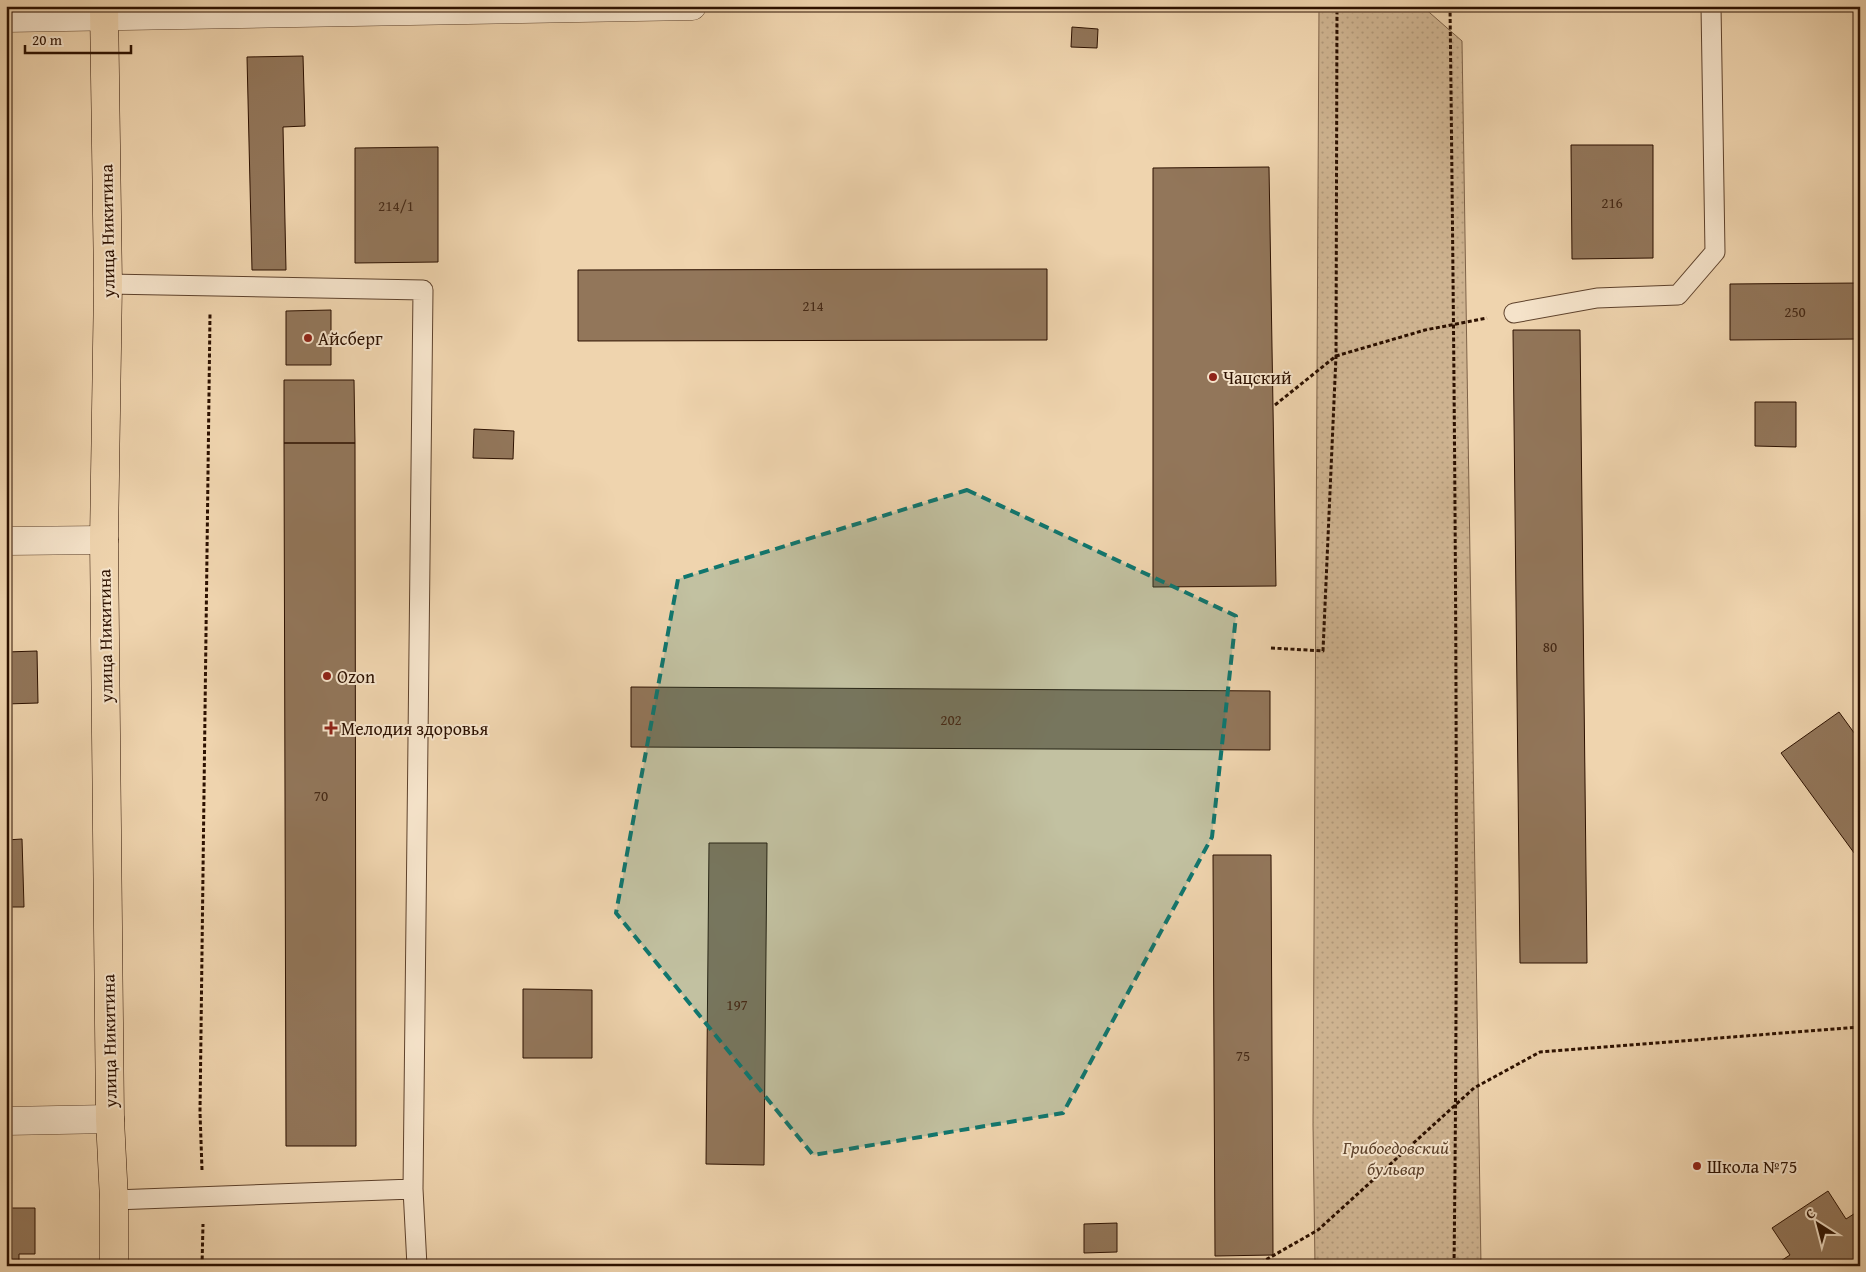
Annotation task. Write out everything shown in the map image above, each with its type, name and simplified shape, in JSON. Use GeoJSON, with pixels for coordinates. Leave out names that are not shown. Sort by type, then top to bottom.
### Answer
{"type":"FeatureCollection","features":[{"type":"Feature","properties":{"kind":"main road","name":"улица Никитина"},"geometry":{"type":"LineString","coordinates":[[104,11],[108,284],[104,540],[110,1119],[114,1200],[114,1266]]}},
{"type":"Feature","properties":{"kind":"street"},"geometry":{"type":"LineString","coordinates":[[6,18],[104,11],[692,6]]}},
{"type":"Feature","properties":{"kind":"street"},"geometry":{"type":"LineString","coordinates":[[6,542],[104,540]]}},
{"type":"Feature","properties":{"kind":"street"},"geometry":{"type":"LineString","coordinates":[[6,1121],[110,1119]]}},
{"type":"Feature","properties":{"kind":"lane"},"geometry":{"type":"LineString","coordinates":[[1514,313],[1597,298],[1678,295],[1715,252],[1711,6]]}},
{"type":"Feature","properties":{"kind":"lane"},"geometry":{"type":"LineString","coordinates":[[108,284],[423,290],[412,1189],[417,1266]]}},
{"type":"Feature","properties":{"kind":"lane"},"geometry":{"type":"LineString","coordinates":[[114,1200],[412,1189]]}},
{"type":"Feature","properties":{"kind":"path"},"geometry":{"type":"LineString","coordinates":[[1271,648],[1323,651],[1336,356],[1337,6]]}},
{"type":"Feature","properties":{"kind":"path"},"geometry":{"type":"LineString","coordinates":[[1450,6],[1454,324],[1456,1105],[1454,1266]]}},
{"type":"Feature","properties":{"kind":"path"},"geometry":{"type":"LineString","coordinates":[[202,1266],[203,1197],[200,1112],[211,285]]}},
{"type":"Feature","properties":{"kind":"path"},"geometry":{"type":"LineString","coordinates":[[1275,405],[1336,356],[1425,330],[1514,313]]}},
{"type":"Feature","properties":{"kind":"path"},"geometry":{"type":"LineString","coordinates":[[1255,1266],[1318,1230],[1474,1088],[1540,1052],[1860,1027]]}},
{"type":"Feature","properties":{"kind":"highlighted area"},"geometry":{"type":"Polygon","coordinates":[[[967,490],[1236,616],[1212,837],[1063,1113],[813,1155],[616,913],[678,579],[967,490]]]}},
{"type":"Feature","properties":{"kind":"green space","name":"Грибоедовский бульвар"},"geometry":{"type":"Polygon","coordinates":[[[1319,6],[1422,6],[1462,41],[1481,1266],[1315,1266],[1313,1124],[1319,6]]]}},
{"type":"Feature","properties":{"kind":"building"},"geometry":{"type":"Polygon","coordinates":[[[1072,27],[1098,29],[1097,48],[1071,47],[1072,27]]]}},
{"type":"Feature","properties":{"kind":"building"},"geometry":{"type":"Polygon","coordinates":[[[303,56],[305,126],[283,127],[286,270],[252,270],[247,57],[303,56]]]}},
{"type":"Feature","properties":{"kind":"building"},"geometry":{"type":"Polygon","coordinates":[[[1571,145],[1653,145],[1653,258],[1572,259],[1571,145]]]}},
{"type":"Feature","properties":{"kind":"building"},"geometry":{"type":"Polygon","coordinates":[[[438,147],[438,262],[355,263],[355,148],[438,147]]]}},
{"type":"Feature","properties":{"kind":"building","name":"Чацский"},"geometry":{"type":"Polygon","coordinates":[[[1269,167],[1276,586],[1153,587],[1153,168],[1269,167]]]}},
{"type":"Feature","properties":{"kind":"building"},"geometry":{"type":"Polygon","coordinates":[[[1047,269],[1047,340],[578,341],[578,270],[1047,269]]]}},
{"type":"Feature","properties":{"kind":"building"},"geometry":{"type":"Polygon","coordinates":[[[1860,283],[1860,339],[1730,340],[1730,284],[1860,283]]]}},
{"type":"Feature","properties":{"kind":"building","name":"Айсберг"},"geometry":{"type":"Polygon","coordinates":[[[331,310],[331,365],[286,365],[286,311],[331,310]]]}},
{"type":"Feature","properties":{"kind":"building"},"geometry":{"type":"Polygon","coordinates":[[[1513,330],[1580,330],[1587,963],[1520,963],[1513,330]]]}},
{"type":"Feature","properties":{"kind":"building"},"geometry":{"type":"Polygon","coordinates":[[[284,380],[354,380],[355,443],[284,443],[284,380]]]}},
{"type":"Feature","properties":{"kind":"building"},"geometry":{"type":"Polygon","coordinates":[[[1755,402],[1796,402],[1796,447],[1755,446],[1755,402]]]}},
{"type":"Feature","properties":{"kind":"building"},"geometry":{"type":"Polygon","coordinates":[[[474,429],[514,431],[513,459],[473,458],[474,429]]]}},
{"type":"Feature","properties":{"kind":"building"},"geometry":{"type":"Polygon","coordinates":[[[284,443],[355,443],[356,1146],[286,1146],[284,443]]]}},
{"type":"Feature","properties":{"kind":"building"},"geometry":{"type":"Polygon","coordinates":[[[37,651],[38,703],[6,704],[6,652],[37,651]]]}},
{"type":"Feature","properties":{"kind":"building"},"geometry":{"type":"Polygon","coordinates":[[[631,687],[1270,691],[1270,750],[631,747],[631,687]]]}},
{"type":"Feature","properties":{"kind":"building"},"geometry":{"type":"Polygon","coordinates":[[[1839,712],[1860,741],[1860,861],[1781,753],[1839,712]]]}},
{"type":"Feature","properties":{"kind":"building"},"geometry":{"type":"Polygon","coordinates":[[[22,839],[24,907],[6,907],[6,840],[22,839]]]}},
{"type":"Feature","properties":{"kind":"building"},"geometry":{"type":"Polygon","coordinates":[[[709,843],[767,843],[764,1165],[706,1164],[709,843]]]}},
{"type":"Feature","properties":{"kind":"building"},"geometry":{"type":"Polygon","coordinates":[[[1213,855],[1271,855],[1273,1255],[1215,1256],[1213,855]]]}},
{"type":"Feature","properties":{"kind":"building"},"geometry":{"type":"Polygon","coordinates":[[[523,989],[592,990],[592,1058],[523,1058],[523,989]]]}},
{"type":"Feature","properties":{"kind":"building"},"geometry":{"type":"Polygon","coordinates":[[[6,1010],[9,1010],[9,1065],[6,1065],[6,1010]]]}},
{"type":"Feature","properties":{"kind":"building"},"geometry":{"type":"Polygon","coordinates":[[[1828,1191],[1846,1219],[1860,1210],[1860,1266],[1773,1266],[1790,1255],[1772,1228],[1828,1191]]]}},
{"type":"Feature","properties":{"kind":"building"},"geometry":{"type":"Polygon","coordinates":[[[6,1208],[35,1208],[35,1254],[19,1254],[19,1266],[6,1266],[6,1208]]]}},
{"type":"Feature","properties":{"kind":"building"},"geometry":{"type":"Polygon","coordinates":[[[1117,1223],[1117,1252],[1084,1253],[1084,1224],[1117,1223]]]}},
{"type":"Feature","properties":{"kind":"place","name":"Айсберг"},"geometry":{"type":"Point","coordinates":[308,338]}},
{"type":"Feature","properties":{"kind":"place","name":"Чацский"},"geometry":{"type":"Point","coordinates":[1213,377]}},
{"type":"Feature","properties":{"kind":"place","name":"Ozon"},"geometry":{"type":"Point","coordinates":[327,676]}},
{"type":"Feature","properties":{"kind":"place","name":"Мелодия здоровья"},"geometry":{"type":"Point","coordinates":[331,728]}},
{"type":"Feature","properties":{"kind":"place","name":"Школа №75"},"geometry":{"type":"Point","coordinates":[1697,1166]}}]}
